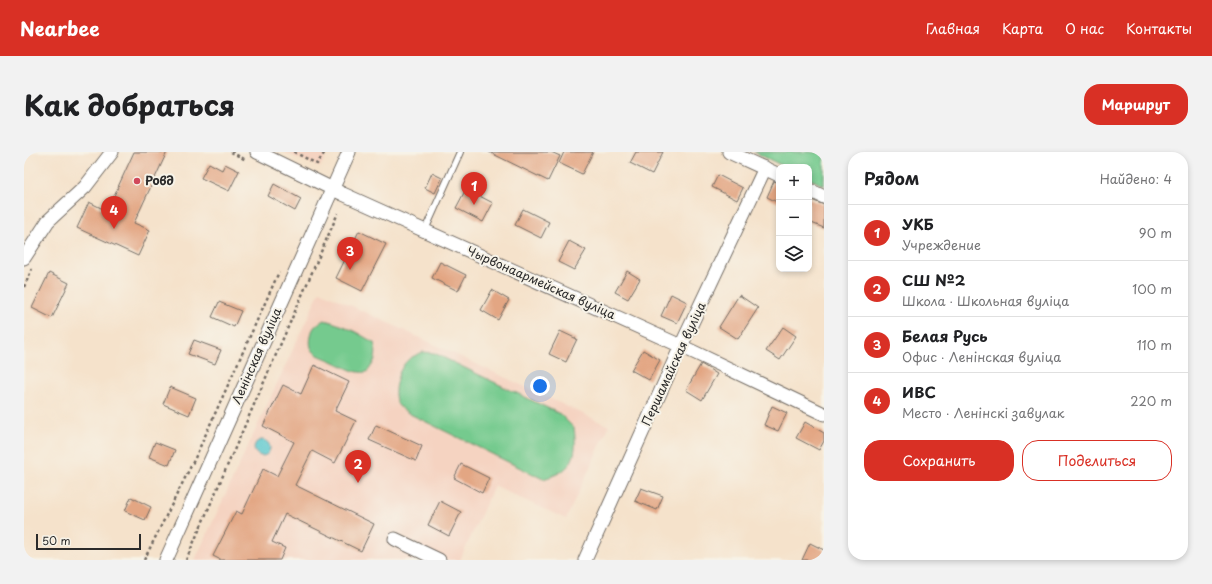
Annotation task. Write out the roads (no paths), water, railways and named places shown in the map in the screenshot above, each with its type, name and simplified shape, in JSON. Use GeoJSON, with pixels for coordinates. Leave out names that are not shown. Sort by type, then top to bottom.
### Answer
{"type":"FeatureCollection","features":[{"type":"Feature","properties":{"kind":"street"},"geometry":{"type":"LineString","coordinates":[[24,258],[48,221],[85,187],[112,152]]}},
{"type":"Feature","properties":{"kind":"street","name":"Чырвонаармейская вуліца"},"geometry":{"type":"LineString","coordinates":[[257,152],[333,189],[681,346],[824,414]]}},
{"type":"Feature","properties":{"kind":"street","name":"Ленінская вуліца"},"geometry":{"type":"LineString","coordinates":[[166,560],[349,152]]}},
{"type":"Feature","properties":{"kind":"street"},"geometry":{"type":"LineString","coordinates":[[729,152],[776,174]]}},
{"type":"Feature","properties":{"kind":"street","name":"Першамайская вуліца"},"geometry":{"type":"LineString","coordinates":[[585,560],[681,346],[764,168]]}},
{"type":"Feature","properties":{"kind":"street"},"geometry":{"type":"LineString","coordinates":[[812,191],[824,197]]}},
{"type":"Feature","properties":{"kind":"street"},"geometry":{"type":"LineString","coordinates":[[395,538],[438,560]]}},
{"type":"Feature","properties":{"kind":"lane"},"geometry":{"type":"LineString","coordinates":[[425,230],[460,152]]}},
{"type":"Feature","properties":{"kind":"water"},"geometry":{"type":"Polygon","coordinates":[[[262,440],[269,445],[270,448],[265,455],[262,456],[255,451],[254,448],[259,441],[262,440]]]}},
{"type":"Feature","properties":{"kind":"place","name":"Ровд"},"geometry":{"type":"Point","coordinates":[137,181]}},
{"type":"Feature","properties":{"kind":"place","name":"УКБ"},"geometry":{"type":"Point","coordinates":[474,205]}},
{"type":"Feature","properties":{"kind":"place","name":"ИВС"},"geometry":{"type":"Point","coordinates":[114,229]}},
{"type":"Feature","properties":{"kind":"place","name":"Белая Русь"},"geometry":{"type":"Point","coordinates":[350,270]}},
{"type":"Feature","properties":{"kind":"place","name":"СШ №2"},"geometry":{"type":"Point","coordinates":[358,483]}}]}
